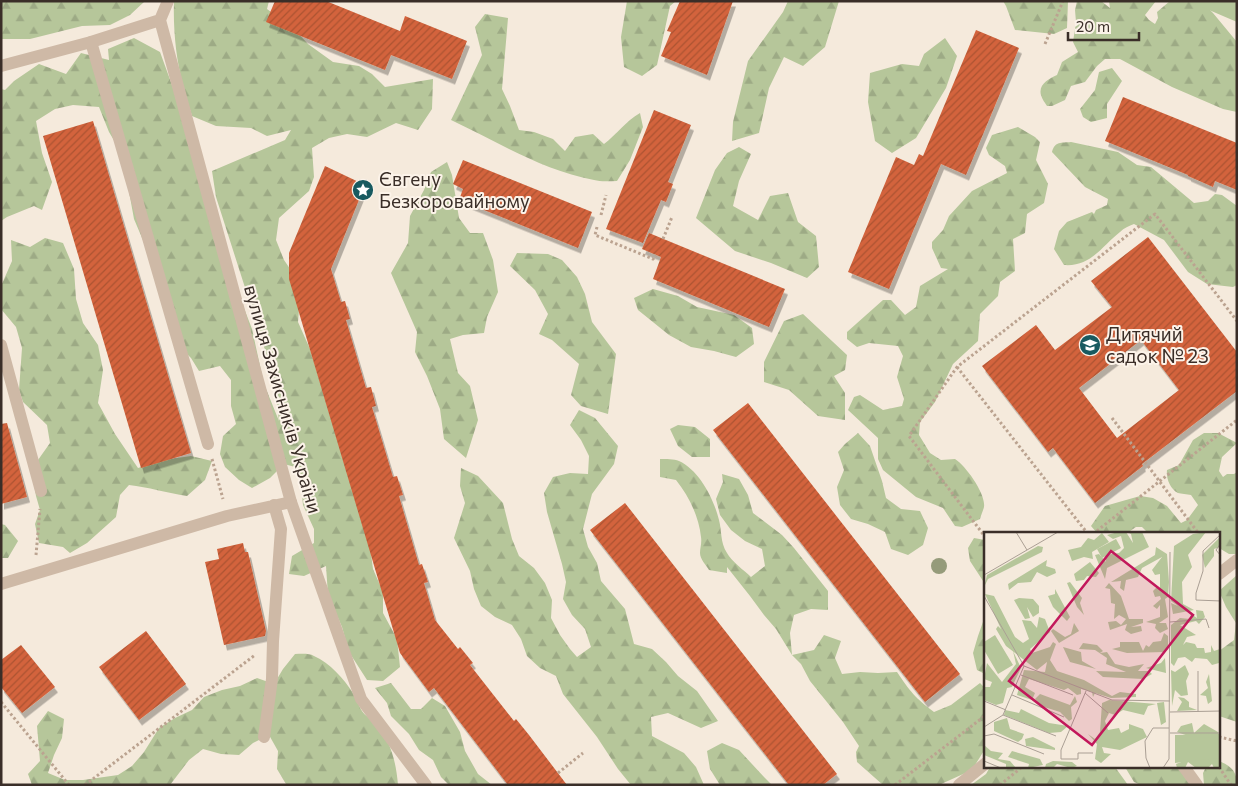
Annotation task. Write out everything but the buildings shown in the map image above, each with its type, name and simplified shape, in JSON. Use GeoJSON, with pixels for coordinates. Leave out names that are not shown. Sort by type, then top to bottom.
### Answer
{"type":"FeatureCollection","features":[{"type":"Feature","properties":{"kind":"street"},"geometry":{"type":"LineString","coordinates":[[1,66],[91,42],[160,20],[168,1]]}},
{"type":"Feature","properties":{"kind":"street","name":"вулиця Захисників України"},"geometry":{"type":"LineString","coordinates":[[160,20],[291,502],[362,699],[426,785]]}},
{"type":"Feature","properties":{"kind":"street"},"geometry":{"type":"LineString","coordinates":[[91,42],[208,444]]}},
{"type":"Feature","properties":{"kind":"street"},"geometry":{"type":"LineString","coordinates":[[1,345],[41,491]]}},
{"type":"Feature","properties":{"kind":"street"},"geometry":{"type":"LineString","coordinates":[[1,584],[227,516],[291,502]]}},
{"type":"Feature","properties":{"kind":"street"},"geometry":{"type":"LineString","coordinates":[[264,737],[272,679],[281,529],[274,505]]}},
{"type":"Feature","properties":{"kind":"street"},"geometry":{"type":"LineString","coordinates":[[1220,573],[1237,560]]}},
{"type":"Feature","properties":{"kind":"street"},"geometry":{"type":"LineString","coordinates":[[959,785],[984,765]]}},
{"type":"Feature","properties":{"kind":"street"},"geometry":{"type":"LineString","coordinates":[[1185,768],[1197,785]]}},
{"type":"Feature","properties":{"kind":"path"},"geometry":{"type":"LineString","coordinates":[[1045,44],[1063,1]]}},
{"type":"Feature","properties":{"kind":"path"},"geometry":{"type":"LineString","coordinates":[[600,215],[606,195]]}},
{"type":"Feature","properties":{"kind":"path"},"geometry":{"type":"LineString","coordinates":[[984,535],[909,436],[957,367],[1155,214],[1237,321]]}},
{"type":"Feature","properties":{"kind":"path"},"geometry":{"type":"LineString","coordinates":[[663,239],[672,217]]}},
{"type":"Feature","properties":{"kind":"path"},"geometry":{"type":"LineString","coordinates":[[597,227],[595,235],[653,259],[656,255]]}},
{"type":"Feature","properties":{"kind":"path"},"geometry":{"type":"LineString","coordinates":[[957,367],[1086,532]]}},
{"type":"Feature","properties":{"kind":"path"},"geometry":{"type":"LineString","coordinates":[[1112,418],[1198,532]]}},
{"type":"Feature","properties":{"kind":"path"},"geometry":{"type":"LineString","coordinates":[[1096,532],[1237,420]]}},
{"type":"Feature","properties":{"kind":"path"},"geometry":{"type":"LineString","coordinates":[[208,444],[223,501]]}},
{"type":"Feature","properties":{"kind":"path"},"geometry":{"type":"LineString","coordinates":[[36,556],[41,491]]}},
{"type":"Feature","properties":{"kind":"path"},"geometry":{"type":"LineString","coordinates":[[84,785],[273,641]]}},
{"type":"Feature","properties":{"kind":"path"},"geometry":{"type":"LineString","coordinates":[[1,702],[69,785]]}},
{"type":"Feature","properties":{"kind":"path"},"geometry":{"type":"LineString","coordinates":[[895,785],[984,717]]}},
{"type":"Feature","properties":{"kind":"path"},"geometry":{"type":"LineString","coordinates":[[1220,737],[1237,741]]}},
{"type":"Feature","properties":{"kind":"path"},"geometry":{"type":"LineString","coordinates":[[558,773],[583,753]]}},
{"type":"Feature","properties":{"kind":"path"},"geometry":{"type":"LineString","coordinates":[[1000,785],[1021,768]]}},
{"type":"Feature","properties":{"kind":"path"},"geometry":{"type":"LineString","coordinates":[[1220,768],[1231,785]]}},
{"type":"Feature","properties":{"kind":"green space"},"geometry":{"type":"Polygon","coordinates":[[[1,1],[145,1],[130,15],[110,25],[82,26],[30,39],[1,39],[1,1]]]}},
{"type":"Feature","properties":{"kind":"green space"},"geometry":{"type":"Polygon","coordinates":[[[174,1],[269,1],[267,9],[294,29],[308,44],[333,62],[359,66],[372,74],[385,87],[433,79],[432,109],[418,130],[396,123],[367,137],[347,134],[329,138],[312,148],[314,177],[309,191],[279,218],[276,240],[284,260],[301,285],[298,322],[310,349],[370,546],[373,569],[383,592],[383,613],[397,639],[400,667],[383,681],[367,680],[349,652],[342,627],[328,595],[326,566],[304,576],[289,574],[292,556],[314,543],[314,529],[303,505],[299,468],[284,464],[270,478],[252,488],[239,480],[225,467],[220,454],[223,436],[236,424],[231,406],[231,380],[220,366],[199,371],[191,358],[180,347],[145,245],[134,219],[128,186],[115,142],[99,107],[73,105],[55,109],[36,121],[42,153],[52,182],[42,210],[34,206],[1,221],[1,89],[5,90],[14,81],[39,64],[66,74],[81,53],[109,60],[108,49],[134,38],[160,52],[176,96],[211,222],[252,329],[264,384],[279,421],[273,375],[216,197],[212,171],[285,140],[291,130],[267,136],[251,128],[216,126],[192,116],[184,90],[177,55],[174,1]]]}},
{"type":"Feature","properties":{"kind":"green space"},"geometry":{"type":"Polygon","coordinates":[[[627,1],[676,1],[670,6],[657,65],[642,76],[624,67],[621,37],[627,1]]]}},
{"type":"Feature","properties":{"kind":"green space"},"geometry":{"type":"Polygon","coordinates":[[[788,1],[839,1],[825,47],[803,66],[784,57],[769,88],[759,133],[732,141],[733,122],[748,61],[783,12],[788,1]]]}},
{"type":"Feature","properties":{"kind":"green space"},"geometry":{"type":"Polygon","coordinates":[[[1003,1],[1068,1],[1067,28],[1054,34],[1015,30],[1003,1]]]}},
{"type":"Feature","properties":{"kind":"green space"},"geometry":{"type":"Polygon","coordinates":[[[1077,1],[1101,1],[1110,8],[1109,1],[1156,1],[1145,15],[1155,24],[1158,18],[1157,12],[1170,1],[1201,1],[1237,42],[1237,112],[1223,109],[1172,87],[1120,59],[1105,59],[1085,82],[1071,86],[1065,100],[1052,106],[1047,106],[1041,95],[1041,88],[1048,80],[1057,75],[1062,62],[1078,52],[1073,42],[1077,1]]]}},
{"type":"Feature","properties":{"kind":"green space"},"geometry":{"type":"Polygon","coordinates":[[[1188,1],[1237,1],[1237,22],[1188,1]]]}},
{"type":"Feature","properties":{"kind":"green space"},"geometry":{"type":"Polygon","coordinates":[[[485,14],[508,18],[502,89],[519,130],[534,132],[553,139],[565,151],[575,137],[593,134],[604,144],[640,113],[643,127],[630,160],[617,181],[597,181],[556,170],[451,120],[482,55],[475,27],[485,14]]]}},
{"type":"Feature","properties":{"kind":"green space"},"geometry":{"type":"Polygon","coordinates":[[[945,38],[957,56],[946,88],[916,138],[892,153],[875,141],[868,102],[870,73],[902,64],[919,66],[924,54],[945,38]]]}},
{"type":"Feature","properties":{"kind":"green space"},"geometry":{"type":"Polygon","coordinates":[[[1112,68],[1122,81],[1107,104],[1107,118],[1091,122],[1083,117],[1080,109],[1095,90],[1099,72],[1112,68]]]}},
{"type":"Feature","properties":{"kind":"green space"},"geometry":{"type":"Polygon","coordinates":[[[1018,127],[1040,142],[1036,160],[1048,184],[1044,203],[1027,214],[1025,233],[1013,239],[1015,271],[1000,282],[998,296],[980,314],[978,341],[953,364],[935,402],[920,422],[919,435],[930,453],[941,460],[955,459],[970,474],[982,495],[984,507],[980,519],[962,527],[955,526],[943,508],[916,497],[883,470],[878,459],[878,438],[848,410],[854,397],[860,395],[883,410],[902,406],[904,399],[897,377],[903,356],[898,346],[869,343],[857,347],[847,339],[847,332],[883,300],[891,300],[905,315],[916,307],[920,286],[948,269],[941,268],[932,248],[932,242],[943,230],[949,216],[972,191],[1007,173],[1005,166],[989,155],[986,148],[992,135],[1018,127]]]}},
{"type":"Feature","properties":{"kind":"green space"},"geometry":{"type":"Polygon","coordinates":[[[1071,142],[1118,152],[1137,165],[1151,167],[1194,203],[1208,201],[1215,194],[1222,195],[1237,206],[1237,285],[1233,287],[1207,284],[1188,272],[1164,240],[1134,224],[1127,227],[1089,259],[1082,263],[1064,265],[1054,249],[1059,231],[1067,222],[1092,212],[1094,214],[1096,210],[1107,205],[1108,199],[1085,187],[1052,152],[1057,144],[1071,142]]]}},
{"type":"Feature","properties":{"kind":"green space"},"geometry":{"type":"Polygon","coordinates":[[[739,147],[751,154],[739,181],[733,206],[758,220],[770,196],[788,193],[798,222],[816,236],[819,267],[807,278],[735,251],[696,218],[715,170],[727,153],[739,147]]]}},
{"type":"Feature","properties":{"kind":"green space"},"geometry":{"type":"Polygon","coordinates":[[[447,162],[452,175],[459,218],[470,233],[483,233],[493,260],[498,292],[487,317],[484,333],[463,335],[450,339],[458,373],[470,386],[478,420],[466,458],[444,439],[440,409],[415,352],[417,332],[391,273],[408,243],[410,216],[431,172],[447,162]]]}},
{"type":"Feature","properties":{"kind":"green space"},"geometry":{"type":"Polygon","coordinates":[[[45,238],[63,243],[74,269],[76,299],[83,323],[98,345],[103,370],[98,403],[115,434],[138,468],[163,460],[191,456],[212,461],[205,480],[187,496],[129,485],[120,495],[116,517],[87,543],[70,553],[63,547],[39,543],[35,524],[40,510],[33,478],[38,460],[50,443],[47,425],[23,402],[19,390],[22,348],[16,327],[1,309],[1,286],[12,261],[11,240],[30,247],[45,238]]]}},
{"type":"Feature","properties":{"kind":"green space"},"geometry":{"type":"Polygon","coordinates":[[[517,253],[548,254],[562,260],[577,277],[585,294],[592,322],[616,354],[608,414],[581,406],[571,395],[579,364],[552,340],[539,334],[548,314],[535,290],[510,266],[517,253]]]}},
{"type":"Feature","properties":{"kind":"green space"},"geometry":{"type":"Polygon","coordinates":[[[653,289],[678,296],[697,307],[734,315],[752,328],[754,344],[736,357],[691,347],[669,335],[638,310],[634,298],[653,289]]]}},
{"type":"Feature","properties":{"kind":"green space"},"geometry":{"type":"Polygon","coordinates":[[[803,314],[847,355],[845,370],[834,376],[845,393],[845,420],[818,416],[789,390],[764,382],[764,362],[784,321],[803,314]]]}},
{"type":"Feature","properties":{"kind":"green space"},"geometry":{"type":"Polygon","coordinates":[[[579,410],[595,418],[618,446],[614,464],[592,494],[583,529],[588,547],[597,563],[601,581],[625,609],[634,644],[652,649],[678,676],[697,691],[718,721],[701,728],[668,713],[651,717],[652,736],[684,753],[696,767],[704,785],[631,785],[563,694],[556,676],[540,668],[527,656],[521,639],[512,625],[495,617],[481,606],[474,589],[470,571],[454,538],[465,503],[460,486],[461,468],[478,476],[503,503],[512,539],[519,556],[534,568],[545,583],[552,600],[551,618],[570,649],[577,657],[591,647],[585,629],[572,615],[563,599],[566,582],[547,512],[544,493],[553,477],[570,473],[588,474],[589,456],[581,440],[570,425],[579,410]]]}},
{"type":"Feature","properties":{"kind":"green space"},"geometry":{"type":"Polygon","coordinates":[[[678,425],[695,427],[710,439],[710,457],[692,457],[678,446],[670,429],[678,425]]]}},
{"type":"Feature","properties":{"kind":"green space"},"geometry":{"type":"Polygon","coordinates":[[[858,433],[870,446],[886,498],[901,509],[920,511],[928,528],[923,545],[908,555],[891,549],[885,532],[851,519],[840,505],[837,487],[844,470],[838,452],[858,433]]]}},
{"type":"Feature","properties":{"kind":"green space"},"geometry":{"type":"Polygon","coordinates":[[[1204,433],[1218,433],[1237,443],[1222,457],[1219,471],[1223,477],[1237,472],[1237,554],[1229,554],[1220,549],[1220,532],[1146,532],[1142,527],[1136,527],[1128,532],[1096,532],[1091,526],[1105,506],[1140,496],[1153,498],[1167,506],[1181,523],[1187,520],[1198,505],[1191,495],[1178,493],[1173,489],[1168,480],[1167,470],[1179,465],[1193,440],[1204,433]]]}},
{"type":"Feature","properties":{"kind":"green space"},"geometry":{"type":"Polygon","coordinates":[[[660,459],[679,461],[699,478],[705,486],[717,512],[725,549],[729,556],[751,577],[765,566],[762,549],[745,541],[731,530],[720,515],[716,499],[723,482],[722,474],[739,479],[748,495],[753,513],[782,535],[828,591],[828,610],[811,609],[794,615],[790,633],[792,655],[776,629],[727,567],[727,573],[709,570],[703,562],[700,553],[700,529],[693,507],[676,480],[660,477],[660,459]]]}},
{"type":"Feature","properties":{"kind":"green space"},"geometry":{"type":"Polygon","coordinates":[[[1,524],[5,525],[18,541],[8,558],[1,558],[1,524]]]}},
{"type":"Feature","properties":{"kind":"green space"},"geometry":{"type":"Polygon","coordinates":[[[974,538],[984,540],[984,582],[970,561],[968,548],[974,538]]]}},
{"type":"Feature","properties":{"kind":"green space"},"geometry":{"type":"Polygon","coordinates":[[[1237,575],[1237,722],[1220,716],[1220,650],[1234,640],[1236,623],[1226,607],[1220,590],[1237,575]]]}},
{"type":"Feature","properties":{"kind":"green space"},"geometry":{"type":"Polygon","coordinates":[[[984,619],[984,674],[977,670],[973,653],[984,619]]]}},
{"type":"Feature","properties":{"kind":"green space"},"geometry":{"type":"Polygon","coordinates":[[[824,635],[841,641],[835,658],[842,674],[897,672],[913,694],[934,712],[951,705],[980,683],[984,687],[984,751],[972,770],[939,785],[883,785],[857,762],[856,752],[859,746],[843,722],[810,681],[801,664],[792,655],[814,650],[824,635]]]}},
{"type":"Feature","properties":{"kind":"green space"},"geometry":{"type":"Polygon","coordinates":[[[295,654],[310,654],[320,659],[331,667],[345,682],[363,713],[376,724],[385,737],[394,760],[398,785],[286,784],[277,769],[278,751],[269,735],[253,743],[239,755],[221,754],[203,749],[189,760],[170,785],[32,785],[28,774],[40,761],[37,726],[48,711],[64,719],[62,738],[48,773],[65,780],[83,780],[118,775],[132,766],[144,752],[159,728],[192,710],[204,697],[240,686],[257,678],[274,684],[295,654]]]}},
{"type":"Feature","properties":{"kind":"green space"},"geometry":{"type":"Polygon","coordinates":[[[391,683],[411,709],[421,709],[432,698],[445,706],[460,732],[465,751],[478,774],[492,785],[449,785],[441,777],[433,760],[419,750],[409,734],[391,716],[387,703],[375,688],[391,683]]]}},
{"type":"Feature","properties":{"kind":"green space"},"geometry":{"type":"Polygon","coordinates":[[[722,743],[739,750],[772,785],[720,785],[710,769],[707,751],[722,743]]]}},
{"type":"Feature","properties":{"kind":"green space"},"geometry":{"type":"Polygon","coordinates":[[[1220,762],[1232,770],[1236,776],[1237,785],[1204,785],[1203,773],[1206,768],[1220,768],[1220,762]]]}},
{"type":"Feature","properties":{"kind":"green space"},"geometry":{"type":"Polygon","coordinates":[[[989,768],[1116,768],[1128,785],[971,785],[986,774],[989,768]]]}},
{"type":"Feature","properties":{"kind":"green space"},"geometry":{"type":"Polygon","coordinates":[[[1126,768],[1193,768],[1192,779],[1199,785],[1141,785],[1134,782],[1126,768]]]}},
{"type":"Feature","properties":{"kind":"place","name":"Євгену Безкоровайному"},"geometry":{"type":"Point","coordinates":[363,190]}},
{"type":"Feature","properties":{"kind":"place","name":"Дитячий садок № 23"},"geometry":{"type":"Point","coordinates":[1090,345]}}]}
